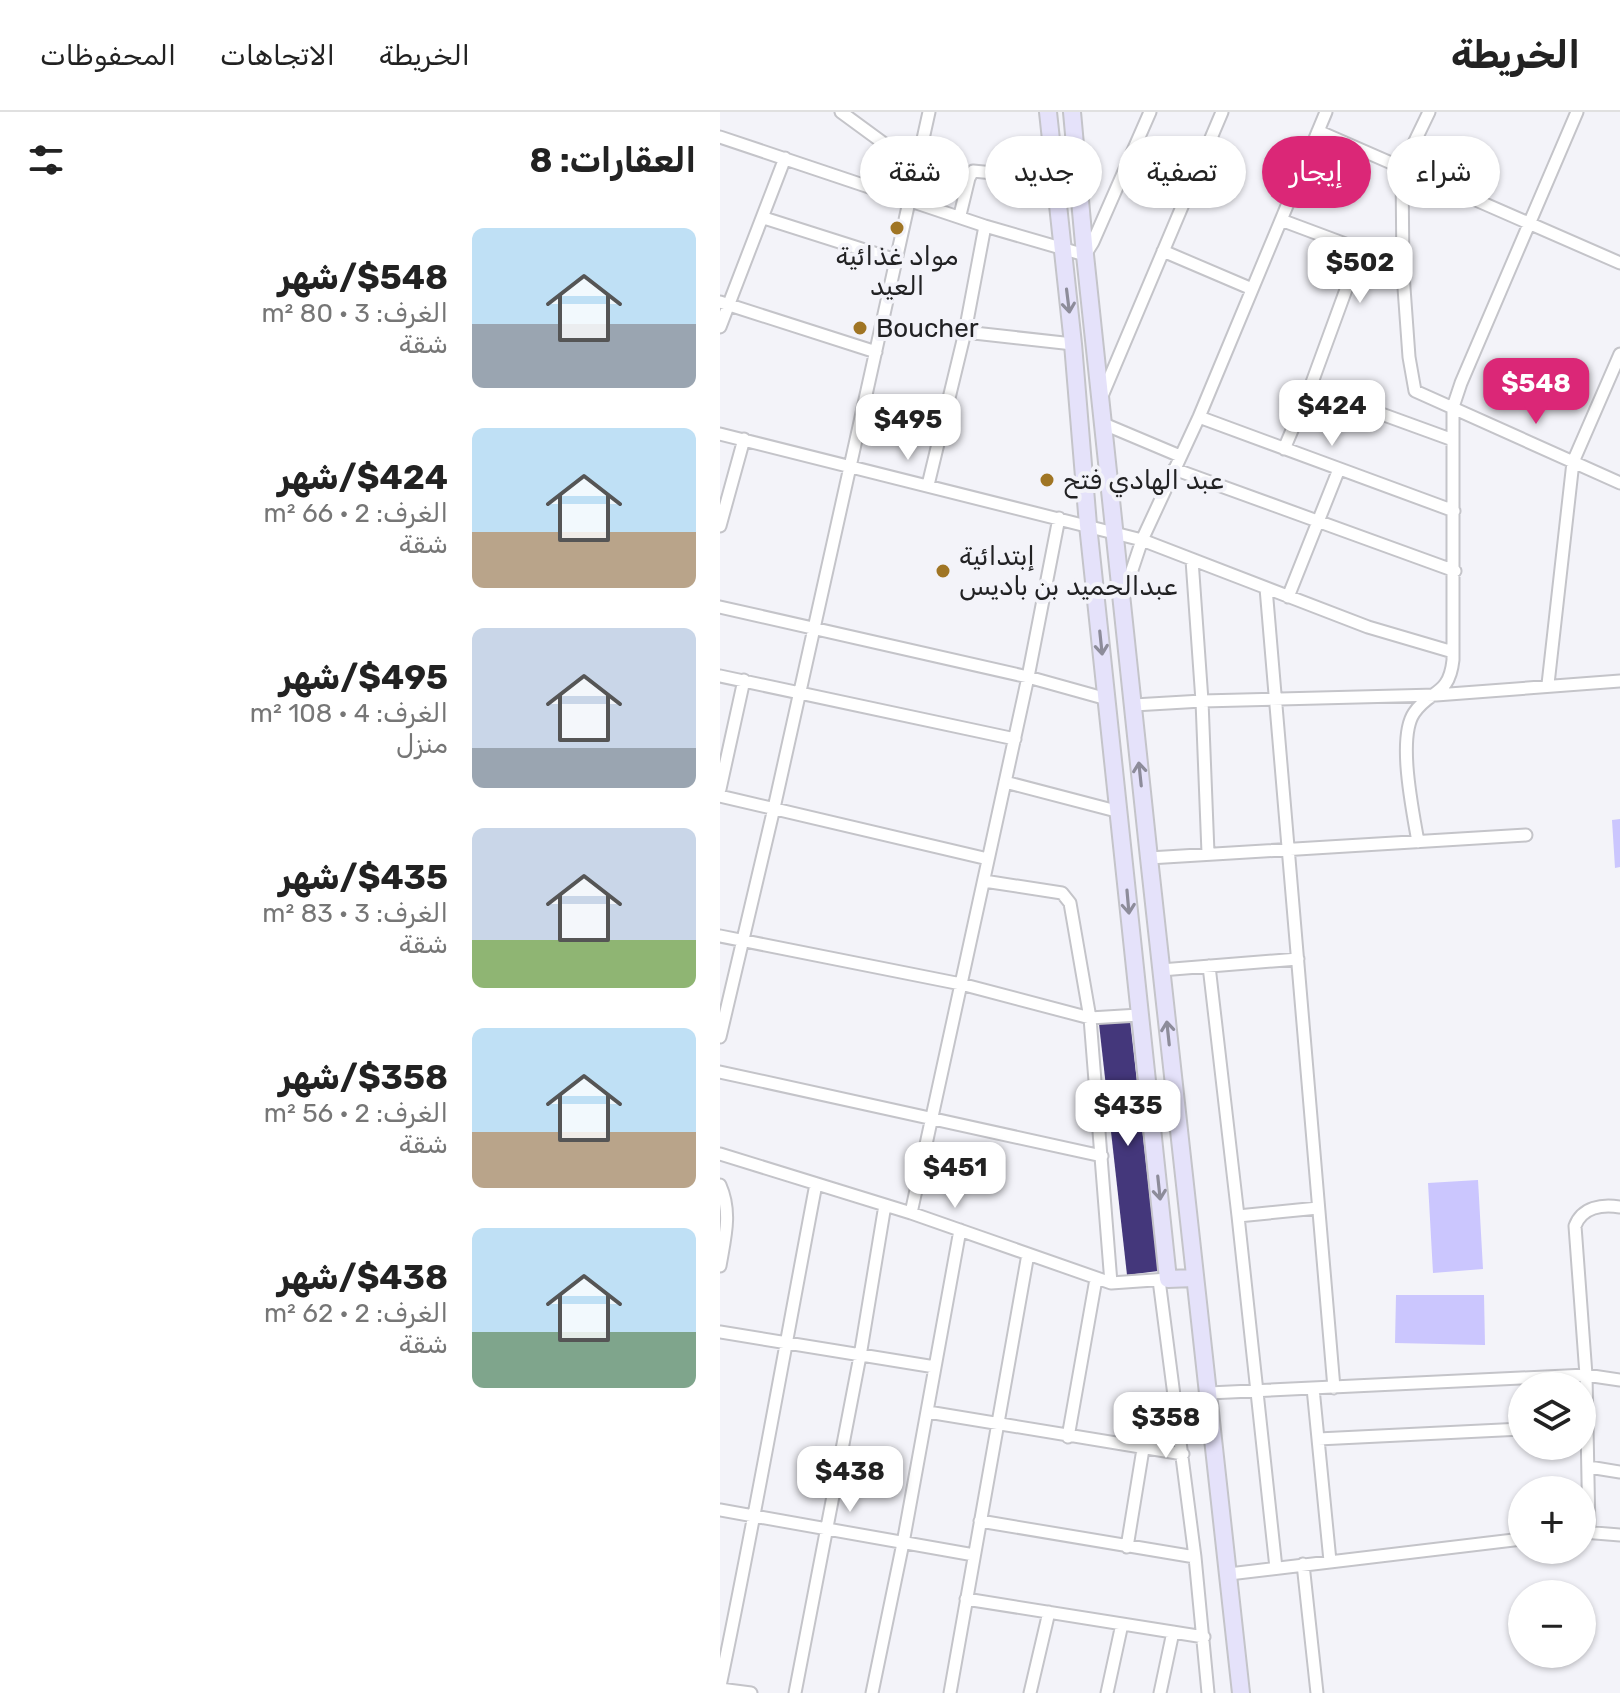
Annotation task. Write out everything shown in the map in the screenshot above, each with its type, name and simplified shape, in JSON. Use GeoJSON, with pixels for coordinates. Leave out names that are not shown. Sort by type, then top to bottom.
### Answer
{"type":"FeatureCollection","features":[{"type":"Feature","properties":{"kind":"main road"},"geometry":{"type":"LineString","coordinates":[[1048,112],[1051,136]]}},
{"type":"Feature","properties":{"kind":"main road"},"geometry":{"type":"LineString","coordinates":[[1072,112],[1149,858],[1241,1693]]}},
{"type":"Feature","properties":{"kind":"main road"},"geometry":{"type":"LineString","coordinates":[[1058,208],[1164,1279],[1194,1278]]}},
{"type":"Feature","properties":{"kind":"street"},"geometry":{"type":"LineString","coordinates":[[841,112],[874,136]]}},
{"type":"Feature","properties":{"kind":"street"},"geometry":{"type":"LineString","coordinates":[[938,208],[985,226],[1085,255],[1150,112]]}},
{"type":"Feature","properties":{"kind":"street"},"geometry":{"type":"LineString","coordinates":[[1102,397],[1222,112]]}},
{"type":"Feature","properties":{"kind":"street"},"geometry":{"type":"LineString","coordinates":[[1123,598],[1142,540],[1199,417],[1326,112]]}},
{"type":"Feature","properties":{"kind":"street"},"geometry":{"type":"LineString","coordinates":[[1417,136],[1429,112]]}},
{"type":"Feature","properties":{"kind":"street"},"geometry":{"type":"LineString","coordinates":[[1418,842],[1407,736],[1415,710],[1447,684],[1453,652],[1453,407],[1577,112]]}},
{"type":"Feature","properties":{"kind":"street"},"geometry":{"type":"LineString","coordinates":[[922,136],[926,114]]}},
{"type":"Feature","properties":{"kind":"street"},"geometry":{"type":"LineString","coordinates":[[1318,131],[1387,161]]}},
{"type":"Feature","properties":{"kind":"street"},"geometry":{"type":"LineString","coordinates":[[720,137],[860,183]]}},
{"type":"Feature","properties":{"kind":"street"},"geometry":{"type":"LineString","coordinates":[[720,327],[724,304],[764,218],[785,158]]}},
{"type":"Feature","properties":{"kind":"street"},"geometry":{"type":"LineString","coordinates":[[960,215],[973,171],[985,172]]}},
{"type":"Feature","properties":{"kind":"street"},"geometry":{"type":"LineString","coordinates":[[720,1037],[907,208]]}},
{"type":"Feature","properties":{"kind":"street"},"geometry":{"type":"LineString","coordinates":[[1402,208],[1403,274],[1413,385],[1418,393],[1620,483]]}},
{"type":"Feature","properties":{"kind":"street"},"geometry":{"type":"LineString","coordinates":[[1495,208],[1620,263]]}},
{"type":"Feature","properties":{"kind":"street"},"geometry":{"type":"LineString","coordinates":[[764,218],[896,260]]}},
{"type":"Feature","properties":{"kind":"street"},"geometry":{"type":"LineString","coordinates":[[1281,220],[1356,248],[1359,252],[1310,388],[1284,449]]}},
{"type":"Feature","properties":{"kind":"street"},"geometry":{"type":"LineString","coordinates":[[928,485],[965,332],[985,226]]}},
{"type":"Feature","properties":{"kind":"street"},"geometry":{"type":"LineString","coordinates":[[1163,251],[1252,289]]}},
{"type":"Feature","properties":{"kind":"street"},"geometry":{"type":"LineString","coordinates":[[724,304],[876,352]]}},
{"type":"Feature","properties":{"kind":"street"},"geometry":{"type":"LineString","coordinates":[[965,332],[1073,344]]}},
{"type":"Feature","properties":{"kind":"street"},"geometry":{"type":"LineString","coordinates":[[1548,684],[1573,462],[1620,354]]}},
{"type":"Feature","properties":{"kind":"street"},"geometry":{"type":"LineString","coordinates":[[1310,388],[1453,440]]}},
{"type":"Feature","properties":{"kind":"street"},"geometry":{"type":"LineString","coordinates":[[1199,417],[1454,511]]}},
{"type":"Feature","properties":{"kind":"street"},"geometry":{"type":"LineString","coordinates":[[1104,424],[1180,456]]}},
{"type":"Feature","properties":{"kind":"street"},"geometry":{"type":"LineString","coordinates":[[720,434],[1142,540],[1368,627],[1453,652]]}},
{"type":"Feature","properties":{"kind":"street"},"geometry":{"type":"LineString","coordinates":[[720,526],[744,439]]}},
{"type":"Feature","properties":{"kind":"street"},"geometry":{"type":"LineString","coordinates":[[1174,469],[1455,571]]}},
{"type":"Feature","properties":{"kind":"street"},"geometry":{"type":"LineString","coordinates":[[1288,597],[1339,469]]}},
{"type":"Feature","properties":{"kind":"street"},"geometry":{"type":"LineString","coordinates":[[911,1213],[1015,739],[1059,518]]}},
{"type":"Feature","properties":{"kind":"street"},"geometry":{"type":"LineString","coordinates":[[1192,560],[1208,853]]}},
{"type":"Feature","properties":{"kind":"street"},"geometry":{"type":"LineString","coordinates":[[1266,588],[1273,699],[1289,849],[1334,1388]]}},
{"type":"Feature","properties":{"kind":"street"},"geometry":{"type":"LineString","coordinates":[[720,607],[1028,677],[1107,699]]}},
{"type":"Feature","properties":{"kind":"street"},"geometry":{"type":"LineString","coordinates":[[720,676],[1015,739]]}},
{"type":"Feature","properties":{"kind":"street"},"geometry":{"type":"LineString","coordinates":[[720,789],[744,680]]}},
{"type":"Feature","properties":{"kind":"street"},"geometry":{"type":"LineString","coordinates":[[1134,705],[1436,695],[1548,684],[1620,681]]}},
{"type":"Feature","properties":{"kind":"street"},"geometry":{"type":"LineString","coordinates":[[1005,782],[1120,812]]}},
{"type":"Feature","properties":{"kind":"street"},"geometry":{"type":"LineString","coordinates":[[720,796],[988,859]]}},
{"type":"Feature","properties":{"kind":"street"},"geometry":{"type":"LineString","coordinates":[[1149,858],[1526,835]]}},
{"type":"Feature","properties":{"kind":"street"},"geometry":{"type":"LineString","coordinates":[[984,881],[1054,891],[1067,896],[1090,1018],[1111,1283]]}},
{"type":"Feature","properties":{"kind":"street"},"geometry":{"type":"LineString","coordinates":[[720,936],[961,984],[1090,1018],[1139,1015]]}},
{"type":"Feature","properties":{"kind":"street"},"geometry":{"type":"LineString","coordinates":[[1161,970],[1298,959]]}},
{"type":"Feature","properties":{"kind":"street"},"geometry":{"type":"LineString","coordinates":[[1209,966],[1276,1568]]}},
{"type":"Feature","properties":{"kind":"street"},"geometry":{"type":"LineString","coordinates":[[720,1072],[1102,1156]]}},
{"type":"Feature","properties":{"kind":"street"},"geometry":{"type":"LineString","coordinates":[[720,1154],[911,1213],[1096,1279],[1111,1283],[1164,1279],[1208,1693]]}},
{"type":"Feature","properties":{"kind":"street"},"geometry":{"type":"LineString","coordinates":[[751,1693],[720,1687],[756,1515],[816,1184]]}},
{"type":"Feature","properties":{"kind":"street"},"geometry":{"type":"LineString","coordinates":[[720,1185],[727,1204],[728,1223],[720,1266]]}},
{"type":"Feature","properties":{"kind":"street"},"geometry":{"type":"LineString","coordinates":[[795,1693],[860,1356],[885,1205]]}},
{"type":"Feature","properties":{"kind":"street"},"geometry":{"type":"LineString","coordinates":[[1586,1372],[1575,1226],[1586,1211],[1609,1205],[1620,1207]]}},
{"type":"Feature","properties":{"kind":"street"},"geometry":{"type":"LineString","coordinates":[[1238,1216],[1318,1208]]}},
{"type":"Feature","properties":{"kind":"street"},"geometry":{"type":"LineString","coordinates":[[872,1693],[928,1412],[960,1230]]}},
{"type":"Feature","properties":{"kind":"street"},"geometry":{"type":"LineString","coordinates":[[950,1693],[1028,1254]]}},
{"type":"Feature","properties":{"kind":"street"},"geometry":{"type":"LineString","coordinates":[[1068,1437],[1096,1279]]}},
{"type":"Feature","properties":{"kind":"street"},"geometry":{"type":"LineString","coordinates":[[720,1332],[935,1367]]}},
{"type":"Feature","properties":{"kind":"street"},"geometry":{"type":"LineString","coordinates":[[1596,1376],[1620,1380]]}},
{"type":"Feature","properties":{"kind":"street"},"geometry":{"type":"LineString","coordinates":[[1209,1393],[1508,1379]]}},
{"type":"Feature","properties":{"kind":"street"},"geometry":{"type":"LineString","coordinates":[[1313,1388],[1330,1561]]}},
{"type":"Feature","properties":{"kind":"street"},"geometry":{"type":"LineString","coordinates":[[928,1412],[1183,1454]]}},
{"type":"Feature","properties":{"kind":"street"},"geometry":{"type":"LineString","coordinates":[[1318,1439],[1508,1430]]}},
{"type":"Feature","properties":{"kind":"street"},"geometry":{"type":"LineString","coordinates":[[1127,1547],[1143,1449]]}},
{"type":"Feature","properties":{"kind":"street"},"geometry":{"type":"LineString","coordinates":[[1588,1460],[1589,1476]]}},
{"type":"Feature","properties":{"kind":"street"},"geometry":{"type":"LineString","coordinates":[[1589,1467],[1620,1472]]}},
{"type":"Feature","properties":{"kind":"street"},"geometry":{"type":"LineString","coordinates":[[720,1510],[974,1555]]}},
{"type":"Feature","properties":{"kind":"street"},"geometry":{"type":"LineString","coordinates":[[980,1521],[1195,1557]]}},
{"type":"Feature","properties":{"kind":"street"},"geometry":{"type":"LineString","coordinates":[[1596,1533],[1620,1535]]}},
{"type":"Feature","properties":{"kind":"street"},"geometry":{"type":"LineString","coordinates":[[1229,1574],[1508,1541]]}},
{"type":"Feature","properties":{"kind":"street"},"geometry":{"type":"LineString","coordinates":[[1303,1564],[1317,1693]]}},
{"type":"Feature","properties":{"kind":"street"},"geometry":{"type":"LineString","coordinates":[[966,1599],[1204,1637]]}},
{"type":"Feature","properties":{"kind":"street"},"geometry":{"type":"LineString","coordinates":[[1030,1693],[1049,1612]]}},
{"type":"Feature","properties":{"kind":"street"},"geometry":{"type":"LineString","coordinates":[[1107,1693],[1122,1624]]}},
{"type":"Feature","properties":{"kind":"street"},"geometry":{"type":"LineString","coordinates":[[1160,1693],[1173,1632]]}},
{"type":"Feature","properties":{"kind":"shaded area"},"geometry":{"type":"Polygon","coordinates":[[[1620,819],[1620,867],[1615,868],[1612,820],[1620,819]]]}},
{"type":"Feature","properties":{"kind":"shaded area"},"geometry":{"type":"Polygon","coordinates":[[[1478,1180],[1483,1269],[1433,1273],[1428,1183],[1478,1180]]]}},
{"type":"Feature","properties":{"kind":"shaded area"},"geometry":{"type":"Polygon","coordinates":[[[1396,1295],[1484,1295],[1485,1345],[1395,1343],[1396,1295]]]}},
{"type":"Feature","properties":{"kind":"building"},"geometry":{"type":"Polygon","coordinates":[[[1130,1020],[1158,1271],[1127,1275],[1099,1024],[1130,1020]]]}},
{"type":"Feature","properties":{"kind":"place","name":"مواد غذائية العيد"},"geometry":{"type":"Point","coordinates":[897,228]}},
{"type":"Feature","properties":{"kind":"place","name":"Boucher"},"geometry":{"type":"Point","coordinates":[860,328]}},
{"type":"Feature","properties":{"kind":"place","name":"عبد الهادي فتح"},"geometry":{"type":"Point","coordinates":[1047,480]}},
{"type":"Feature","properties":{"kind":"place","name":"إبتدائية عبدالحميد بن باديس"},"geometry":{"type":"Point","coordinates":[943,571]}}]}
